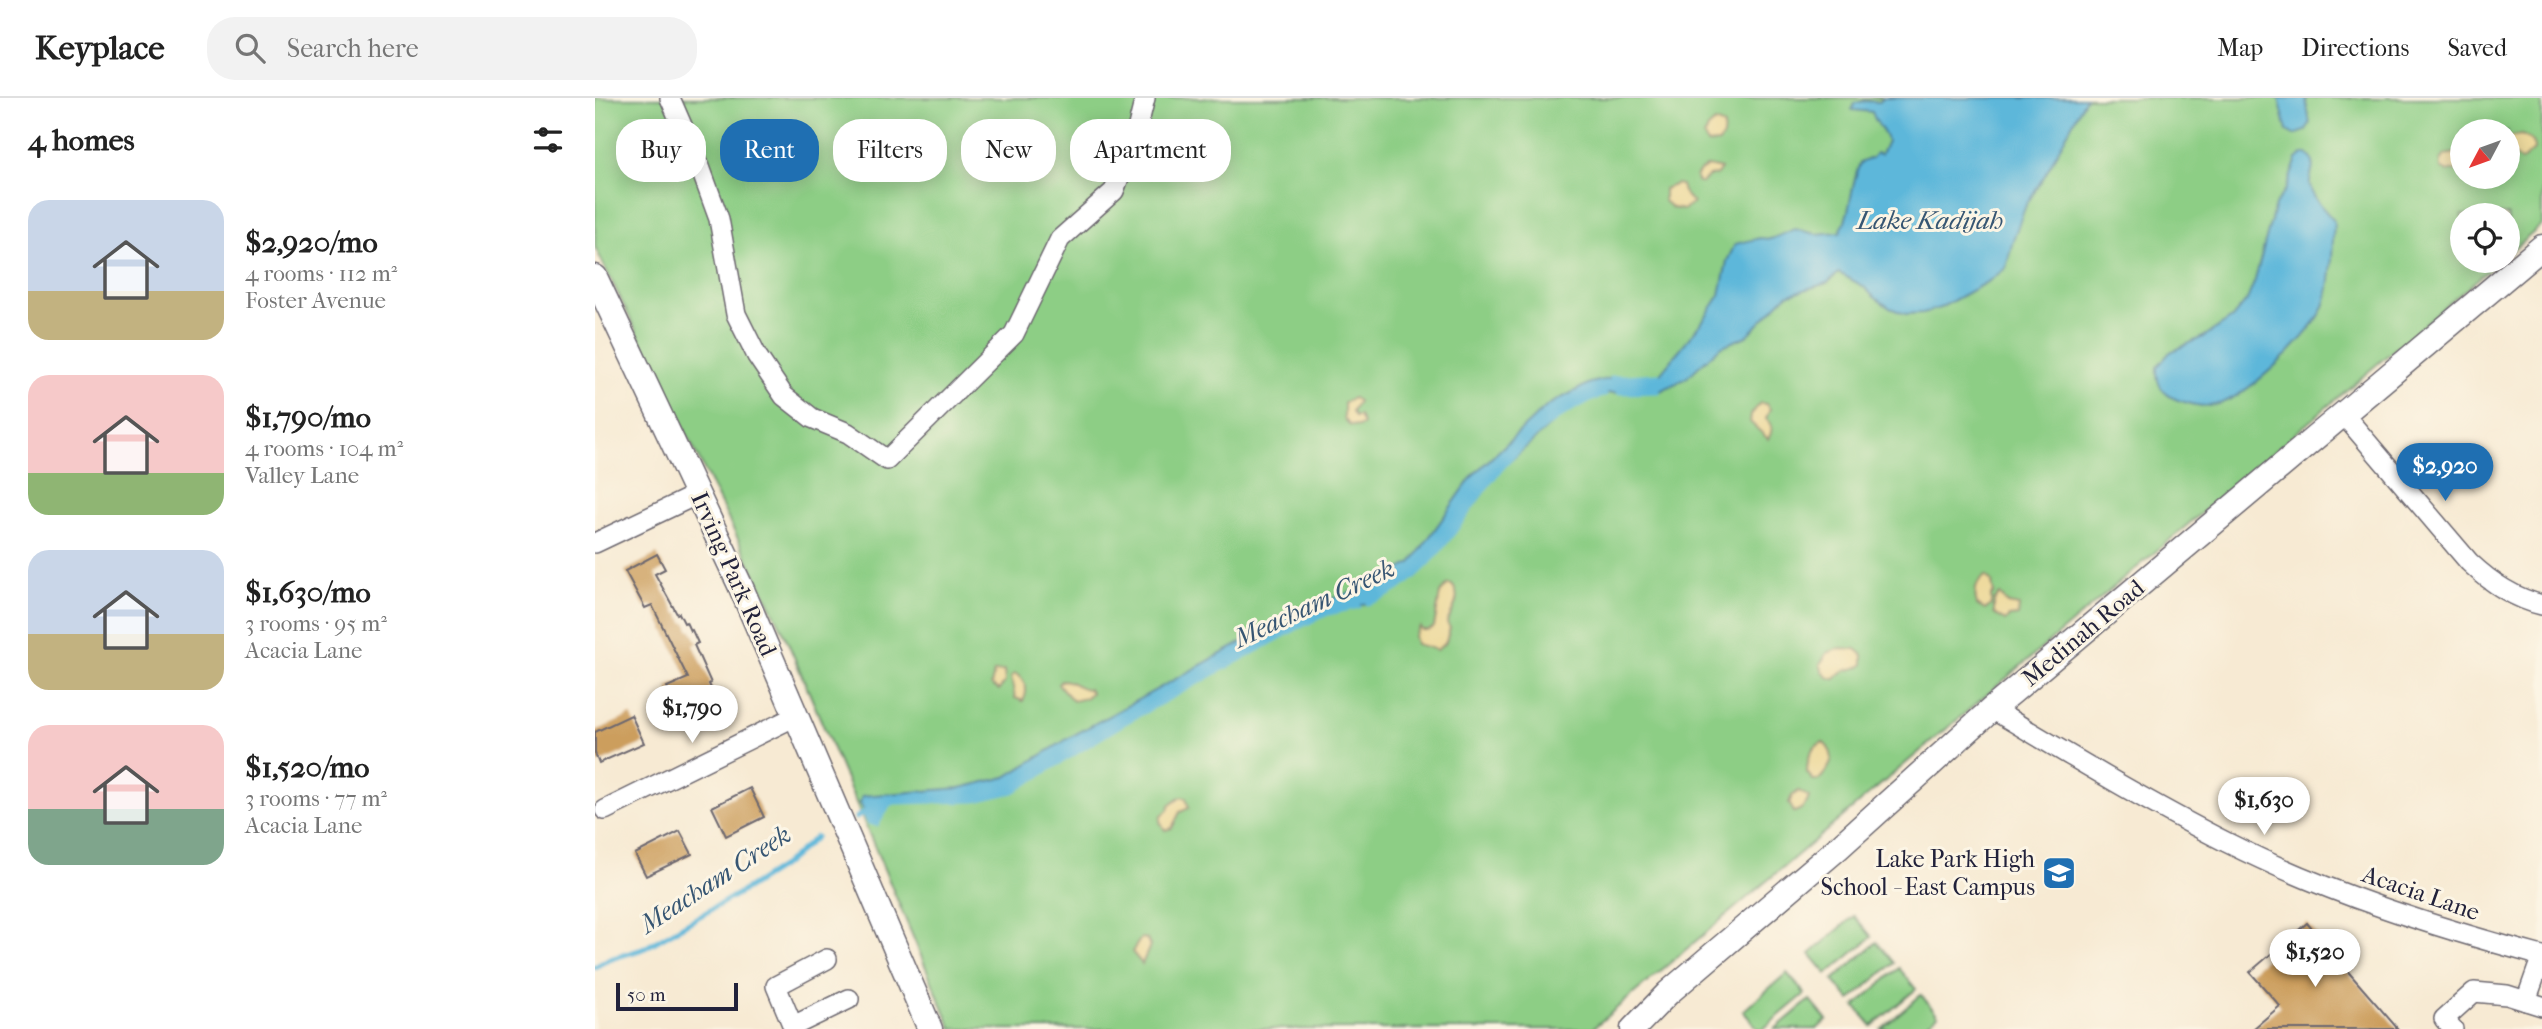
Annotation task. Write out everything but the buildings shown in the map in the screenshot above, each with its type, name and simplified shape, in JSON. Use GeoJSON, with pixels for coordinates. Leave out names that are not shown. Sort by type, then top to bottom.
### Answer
{"type":"FeatureCollection","features":[{"type":"Feature","properties":{"kind":"main road","name":"Medinah Road"},"geometry":{"type":"LineString","coordinates":[[1633,1029],[1668,993],[1838,848],[1992,709],[2542,247]]}},
{"type":"Feature","properties":{"kind":"main road","name":"Irving Park Road"},"geometry":{"type":"LineString","coordinates":[[595,277],[698,494],[930,1029]]}},
{"type":"Feature","properties":{"kind":"street"},"geometry":{"type":"LineString","coordinates":[[670,98],[719,219],[736,314],[757,356],[785,396],[812,418],[848,433],[887,460],[1014,334],[1060,239],[1114,191],[1137,130],[1145,98]]}},
{"type":"Feature","properties":{"kind":"street"},"geometry":{"type":"LineString","coordinates":[[2344,415],[2469,562],[2493,584],[2542,605]]}},
{"type":"Feature","properties":{"kind":"street"},"geometry":{"type":"LineString","coordinates":[[595,543],[698,494]]}},
{"type":"Feature","properties":{"kind":"street","name":"Acacia Lane"},"geometry":{"type":"LineString","coordinates":[[1992,709],[2229,844],[2390,911],[2542,956]]}},
{"type":"Feature","properties":{"kind":"street"},"geometry":{"type":"LineString","coordinates":[[605,810],[796,716]]}},
{"type":"Feature","properties":{"kind":"street"},"geometry":{"type":"LineString","coordinates":[[2453,1029],[2444,1019],[2474,992],[2507,995],[2534,1003],[2542,956]]}},
{"type":"Feature","properties":{"kind":"street"},"geometry":{"type":"LineString","coordinates":[[827,959],[776,986],[793,1028],[849,999]]}},
{"type":"Feature","properties":{"kind":"green space"},"geometry":{"type":"Polygon","coordinates":[[[595,98],[2542,98],[2542,225],[2520,244],[2520,203],[2450,203],[2450,273],[2485,273],[1592,1029],[952,1029],[783,631],[595,247],[595,98]]]}},
{"type":"Feature","properties":{"kind":"green space"},"geometry":{"type":"Polygon","coordinates":[[[1854,916],[1872,937],[1827,974],[1810,954],[1854,916]]]}},
{"type":"Feature","properties":{"kind":"green space"},"geometry":{"type":"Polygon","coordinates":[[[1877,942],[1894,963],[1850,1000],[1833,980],[1877,942]]]}},
{"type":"Feature","properties":{"kind":"green space"},"geometry":{"type":"Polygon","coordinates":[[[1899,968],[1916,989],[1872,1026],[1855,1006],[1899,968]]]}},
{"type":"Feature","properties":{"kind":"green space"},"geometry":{"type":"Polygon","coordinates":[[[1787,973],[1805,994],[1763,1029],[1758,1029],[1743,1011],[1787,973]]]}},
{"type":"Feature","properties":{"kind":"green space"},"geometry":{"type":"Polygon","coordinates":[[[1921,995],[1938,1015],[1922,1029],[1881,1029],[1921,995]]]}},
{"type":"Feature","properties":{"kind":"green space"},"geometry":{"type":"Polygon","coordinates":[[[1810,1000],[1827,1020],[1817,1029],[1775,1029],[1810,1000]]]}},
{"type":"Feature","properties":{"kind":"sand"},"geometry":{"type":"Polygon","coordinates":[[[1715,122],[1724,126],[1723,136],[1719,143],[1707,144],[1704,137],[1715,122]]]}},
{"type":"Feature","properties":{"kind":"sand"},"geometry":{"type":"Polygon","coordinates":[[[2520,135],[2531,140],[2534,150],[2521,161],[2520,160],[2520,135]]]}},
{"type":"Feature","properties":{"kind":"sand"},"geometry":{"type":"Polygon","coordinates":[[[2450,154],[2448,172],[2441,168],[2445,155],[2450,154]]]}},
{"type":"Feature","properties":{"kind":"sand"},"geometry":{"type":"Polygon","coordinates":[[[1708,166],[1721,169],[1717,175],[1709,176],[1701,183],[1697,181],[1696,177],[1700,171],[1708,166]]]}},
{"type":"Feature","properties":{"kind":"sand"},"geometry":{"type":"Polygon","coordinates":[[[1676,184],[1681,185],[1683,192],[1693,203],[1683,210],[1672,208],[1664,201],[1664,189],[1676,184]]]}},
{"type":"Feature","properties":{"kind":"sand"},"geometry":{"type":"Polygon","coordinates":[[[1353,398],[1358,401],[1352,412],[1355,417],[1359,416],[1363,424],[1359,427],[1349,425],[1344,418],[1344,403],[1353,398]]]}},
{"type":"Feature","properties":{"kind":"sand"},"geometry":{"type":"Polygon","coordinates":[[[1760,403],[1766,404],[1770,409],[1766,419],[1771,428],[1768,439],[1750,422],[1751,415],[1760,403]]]}},
{"type":"Feature","properties":{"kind":"sand"},"geometry":{"type":"Polygon","coordinates":[[[1986,576],[1992,582],[1994,594],[1991,595],[1991,605],[1985,610],[1977,605],[1975,593],[1977,585],[1986,576]]]}},
{"type":"Feature","properties":{"kind":"sand"},"geometry":{"type":"Polygon","coordinates":[[[1448,584],[1455,590],[1457,599],[1447,623],[1450,628],[1446,642],[1437,650],[1416,644],[1414,636],[1420,627],[1422,630],[1429,630],[1434,627],[1440,593],[1448,584]]]}},
{"type":"Feature","properties":{"kind":"sand"},"geometry":{"type":"Polygon","coordinates":[[[2000,595],[2008,604],[2019,606],[2018,616],[2009,617],[2005,621],[1994,614],[1994,601],[2000,595]]]}},
{"type":"Feature","properties":{"kind":"sand"},"geometry":{"type":"Polygon","coordinates":[[[1840,648],[1856,649],[1863,655],[1863,665],[1832,679],[1825,674],[1820,664],[1827,653],[1840,648]]]}},
{"type":"Feature","properties":{"kind":"sand"},"geometry":{"type":"Polygon","coordinates":[[[1004,671],[1005,682],[999,690],[991,685],[994,672],[1004,671]]]}},
{"type":"Feature","properties":{"kind":"sand"},"geometry":{"type":"Polygon","coordinates":[[[1014,674],[1021,678],[1025,685],[1023,701],[1015,698],[1011,677],[1014,674]]]}},
{"type":"Feature","properties":{"kind":"sand"},"geometry":{"type":"Polygon","coordinates":[[[1062,680],[1089,689],[1091,693],[1085,698],[1073,701],[1058,684],[1062,680]]]}},
{"type":"Feature","properties":{"kind":"sand"},"geometry":{"type":"Polygon","coordinates":[[[1823,742],[1831,752],[1831,762],[1819,780],[1813,780],[1807,773],[1809,759],[1815,747],[1823,742]]]}},
{"type":"Feature","properties":{"kind":"sand"},"geometry":{"type":"Polygon","coordinates":[[[1799,791],[1809,797],[1804,807],[1794,812],[1789,803],[1792,796],[1799,791]]]}},
{"type":"Feature","properties":{"kind":"sand"},"geometry":{"type":"Polygon","coordinates":[[[1181,797],[1186,798],[1189,808],[1180,812],[1172,828],[1165,830],[1160,822],[1161,816],[1181,797]]]}},
{"type":"Feature","properties":{"kind":"sand"},"geometry":{"type":"Polygon","coordinates":[[[1141,938],[1147,939],[1150,946],[1142,964],[1132,952],[1141,938]]]}},
{"type":"Feature","properties":{"kind":"water","name":"Lake Kadijah"},"geometry":{"type":"Polygon","coordinates":[[[1884,98],[2086,98],[2026,205],[2006,268],[1989,281],[1940,308],[1923,313],[1905,314],[1890,308],[1863,286],[1839,273],[1827,283],[1787,295],[1747,336],[1720,347],[1685,379],[1660,391],[1609,393],[1585,401],[1564,413],[1499,471],[1455,532],[1417,576],[1382,598],[1328,613],[1298,627],[1123,723],[1013,791],[975,800],[895,802],[889,804],[877,824],[869,822],[860,803],[862,796],[960,788],[1006,777],[1072,736],[1308,606],[1374,585],[1411,563],[1474,474],[1548,405],[1590,383],[1612,378],[1659,375],[1720,295],[1727,261],[1735,244],[1760,238],[1771,239],[1795,229],[1816,234],[1840,232],[1847,216],[1860,163],[1872,158],[1876,153],[1881,154],[1887,141],[1872,112],[1852,110],[1855,103],[1879,102],[1884,98]]]}},
{"type":"Feature","properties":{"kind":"water"},"geometry":{"type":"Polygon","coordinates":[[[2279,98],[2306,98],[2310,124],[2306,131],[2294,135],[2287,131],[2279,98]]]}},
{"type":"Feature","properties":{"kind":"water"},"geometry":{"type":"Polygon","coordinates":[[[2307,154],[2313,161],[2311,191],[2334,221],[2330,280],[2322,311],[2288,353],[2238,394],[2209,406],[2193,405],[2172,398],[2161,388],[2157,367],[2170,352],[2203,337],[2232,318],[2247,300],[2275,205],[2286,189],[2297,159],[2307,154]]]}},
{"type":"Feature","properties":{"kind":"waterway","name":"Meacham Creek"},"geometry":{"type":"LineString","coordinates":[[1612,378],[1659,375],[1659,380]]}},
{"type":"Feature","properties":{"kind":"waterway","name":"Meacham Creek"},"geometry":{"type":"LineString","coordinates":[[1619,392],[1658,391]]}},
{"type":"Feature","properties":{"kind":"waterway","name":"Meacham Creek"},"geometry":{"type":"LineString","coordinates":[[1368,603],[1391,593],[1427,565],[1498,472],[1533,436],[1575,407],[1605,394]]}},
{"type":"Feature","properties":{"kind":"waterway","name":"Meacham Creek"},"geometry":{"type":"LineString","coordinates":[[856,818],[864,812],[869,822],[877,824],[889,804],[895,802],[975,800],[1013,791],[1123,723],[1298,627],[1328,613],[1359,606]]}},
{"type":"Feature","properties":{"kind":"waterway","name":"Meacham Creek"},"geometry":{"type":"LineString","coordinates":[[595,967],[607,960],[643,949],[748,888],[784,865],[816,837]]}},
{"type":"Feature","properties":{"kind":"place","name":"Lake Park High School - East Campus"},"geometry":{"type":"Point","coordinates":[2059,873]}}]}
